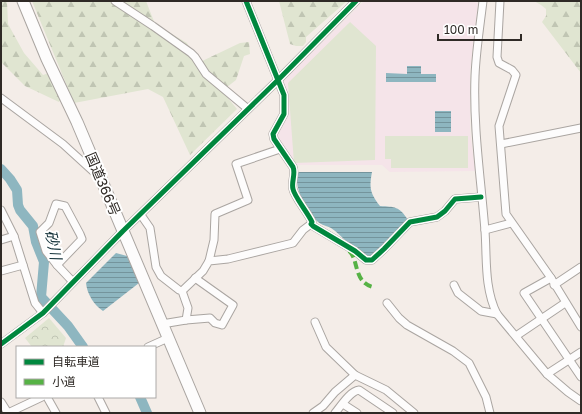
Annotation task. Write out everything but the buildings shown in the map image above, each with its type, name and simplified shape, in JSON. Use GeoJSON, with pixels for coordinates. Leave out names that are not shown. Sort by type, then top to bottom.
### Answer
{"type":"FeatureCollection","features":[{"type":"Feature","properties":{"kind":"highway","name":"国道366号"},"geometry":{"type":"LineString","coordinates":[[23,1],[47,59],[77,122],[200,413]]}},
{"type":"Feature","properties":{"kind":"street"},"geometry":{"type":"LineString","coordinates":[[115,1],[153,26],[195,57],[206,74],[248,110]]}},
{"type":"Feature","properties":{"kind":"street"},"geometry":{"type":"LineString","coordinates":[[246,1],[284,95],[284,113],[275,130],[274,136],[280,149],[294,167],[293,189],[309,215],[312,222],[311,224]]}},
{"type":"Feature","properties":{"kind":"street"},"geometry":{"type":"LineString","coordinates":[[1,344],[54,302],[123,231],[248,110],[356,1]]}},
{"type":"Feature","properties":{"kind":"street"},"geometry":{"type":"LineString","coordinates":[[483,1],[476,53],[475,78],[476,133],[485,230],[488,287],[492,303],[497,314],[547,374],[581,401]]}},
{"type":"Feature","properties":{"kind":"street"},"geometry":{"type":"LineString","coordinates":[[500,1],[497,57],[499,63],[512,70],[516,75],[499,126],[506,214],[553,282],[565,303],[578,315],[581,326]]}},
{"type":"Feature","properties":{"kind":"street"},"geometry":{"type":"LineString","coordinates":[[1,98],[63,144],[99,177]]}},
{"type":"Feature","properties":{"kind":"street"},"geometry":{"type":"LineString","coordinates":[[501,144],[581,128]]}},
{"type":"Feature","properties":{"kind":"street"},"geometry":{"type":"LineString","coordinates":[[182,291],[203,271],[209,262],[214,240],[215,214],[248,200],[236,164],[280,149]]}},
{"type":"Feature","properties":{"kind":"street"},"geometry":{"type":"LineString","coordinates":[[311,224],[368,260],[374,259],[410,222],[437,217],[445,211],[455,199],[481,197]]}},
{"type":"Feature","properties":{"kind":"street"},"geometry":{"type":"LineString","coordinates":[[56,265],[82,239],[65,206],[56,204],[49,223],[40,232],[46,251],[56,265],[74,282]]}},
{"type":"Feature","properties":{"kind":"street"},"geometry":{"type":"LineString","coordinates":[[1,211],[14,236],[35,303],[44,311]]}},
{"type":"Feature","properties":{"kind":"street"},"geometry":{"type":"LineString","coordinates":[[141,215],[150,228],[156,267],[161,276],[182,291],[188,308],[186,320]]}},
{"type":"Feature","properties":{"kind":"street"},"geometry":{"type":"LineString","coordinates":[[485,230],[512,222]]}},
{"type":"Feature","properties":{"kind":"street"},"geometry":{"type":"LineString","coordinates":[[209,262],[228,259],[294,243],[303,230],[311,224]]}},
{"type":"Feature","properties":{"kind":"street"},"geometry":{"type":"LineString","coordinates":[[1,240],[14,236]]}},
{"type":"Feature","properties":{"kind":"street"},"geometry":{"type":"LineString","coordinates":[[1,271],[23,265]]}},
{"type":"Feature","properties":{"kind":"street"},"geometry":{"type":"LineString","coordinates":[[581,267],[553,282],[524,292],[581,377]]}},
{"type":"Feature","properties":{"kind":"street"},"geometry":{"type":"LineString","coordinates":[[162,324],[210,318],[215,323],[222,325],[233,305],[195,278]]}},
{"type":"Feature","properties":{"kind":"street"},"geometry":{"type":"LineString","coordinates":[[454,285],[458,293],[481,311],[497,314]]}},
{"type":"Feature","properties":{"kind":"street"},"geometry":{"type":"LineString","coordinates":[[387,303],[399,318],[407,325],[453,351],[469,363],[486,397],[490,413]]}},
{"type":"Feature","properties":{"kind":"street"},"geometry":{"type":"LineString","coordinates":[[516,336],[565,303]]}},
{"type":"Feature","properties":{"kind":"street"},"geometry":{"type":"LineString","coordinates":[[315,322],[326,347],[354,375],[386,390],[414,413]]}},
{"type":"Feature","properties":{"kind":"street"},"geometry":{"type":"LineString","coordinates":[[150,346],[168,338]]}},
{"type":"Feature","properties":{"kind":"street"},"geometry":{"type":"LineString","coordinates":[[547,374],[581,352]]}},
{"type":"Feature","properties":{"kind":"street"},"geometry":{"type":"LineString","coordinates":[[313,413],[323,406],[335,392],[354,375]]}},
{"type":"Feature","properties":{"kind":"street"},"geometry":{"type":"LineString","coordinates":[[335,413],[355,391],[359,390],[393,413]]}},
{"type":"Feature","properties":{"kind":"street"},"geometry":{"type":"LineString","coordinates":[[1,402],[8,413],[40,398]]}},
{"type":"Feature","properties":{"kind":"street"},"geometry":{"type":"LineString","coordinates":[[48,398],[56,413]]}},
{"type":"Feature","properties":{"kind":"street"},"geometry":{"type":"LineString","coordinates":[[98,398],[106,413]]}},
{"type":"Feature","properties":{"kind":"street"},"geometry":{"type":"LineString","coordinates":[[343,404],[357,413]]}},
{"type":"Feature","properties":{"kind":"shaded area"},"geometry":{"type":"Polygon","coordinates":[[[364,1],[471,1],[478,3],[470,72],[470,130],[475,171],[390,172],[382,165],[294,165],[277,140],[277,131],[286,115],[282,82],[364,1]]]}},
{"type":"Feature","properties":{"kind":"green space"},"geometry":{"type":"Polygon","coordinates":[[[1,1],[7,1],[8,24],[24,53],[43,75],[49,73],[61,99],[59,102],[25,86],[1,62],[1,1]]]}},
{"type":"Feature","properties":{"kind":"green space"},"geometry":{"type":"Polygon","coordinates":[[[32,1],[146,1],[155,24],[187,43],[198,63],[240,43],[249,42],[250,54],[244,56],[236,80],[222,91],[237,109],[190,155],[163,97],[148,89],[74,103],[32,1]]]}},
{"type":"Feature","properties":{"kind":"green space"},"geometry":{"type":"Polygon","coordinates":[[[279,1],[347,1],[306,37],[306,42],[303,46],[296,46],[290,44],[279,1]]]}},
{"type":"Feature","properties":{"kind":"green space"},"geometry":{"type":"Polygon","coordinates":[[[534,1],[581,1],[581,73],[542,22],[546,16],[546,9],[534,1]]]}},
{"type":"Feature","properties":{"kind":"green space"},"geometry":{"type":"Polygon","coordinates":[[[350,22],[376,46],[375,160],[294,163],[288,83],[350,22]]]}},
{"type":"Feature","properties":{"kind":"green space"},"geometry":{"type":"Polygon","coordinates":[[[385,136],[468,136],[468,168],[391,168],[391,159],[385,159],[385,136]]]}},
{"type":"Feature","properties":{"kind":"green space"},"geometry":{"type":"Polygon","coordinates":[[[49,318],[66,338],[63,346],[31,346],[25,338],[49,318]]]}},
{"type":"Feature","properties":{"kind":"water"},"geometry":{"type":"Polygon","coordinates":[[[407,66],[421,66],[421,74],[436,74],[436,82],[386,82],[386,73],[407,74],[407,66]]]}},
{"type":"Feature","properties":{"kind":"water"},"geometry":{"type":"Polygon","coordinates":[[[435,111],[451,111],[451,132],[435,132],[435,111]]]}},
{"type":"Feature","properties":{"kind":"water"},"geometry":{"type":"Polygon","coordinates":[[[299,172],[372,172],[371,190],[380,206],[396,208],[402,212],[408,220],[372,256],[361,253],[335,231],[319,223],[311,215],[299,192],[297,174],[299,172]]]}},
{"type":"Feature","properties":{"kind":"water"},"geometry":{"type":"Polygon","coordinates":[[[116,253],[127,256],[139,283],[103,311],[92,299],[86,283],[116,253]]]}},
{"type":"Feature","properties":{"kind":"waterway","name":"砂川"},"geometry":{"type":"LineString","coordinates":[[1,169],[17,190],[18,205],[20,210],[33,226],[36,242],[44,262],[41,297],[68,326],[82,346]]}},
{"type":"Feature","properties":{"kind":"waterway","name":"砂川"},"geometry":{"type":"LineString","coordinates":[[140,398],[147,413]]}},
{"type":"Feature","properties":{"kind":"marked path"},"geometry":{"type":"LineString","coordinates":[[349,251],[354,259],[359,276],[367,284],[373,287]]}},
{"type":"Feature","properties":{"kind":"cycle path"},"geometry":{"type":"LineString","coordinates":[[246,1],[284,95],[284,114],[273,134],[274,139],[293,167],[294,192],[310,218],[313,226],[355,251],[366,260],[372,260],[410,222],[437,217],[445,211],[455,199],[481,197]]}},
{"type":"Feature","properties":{"kind":"cycle path"},"geometry":{"type":"LineString","coordinates":[[1,344],[43,313],[123,231],[278,80],[356,1]]}}]}
